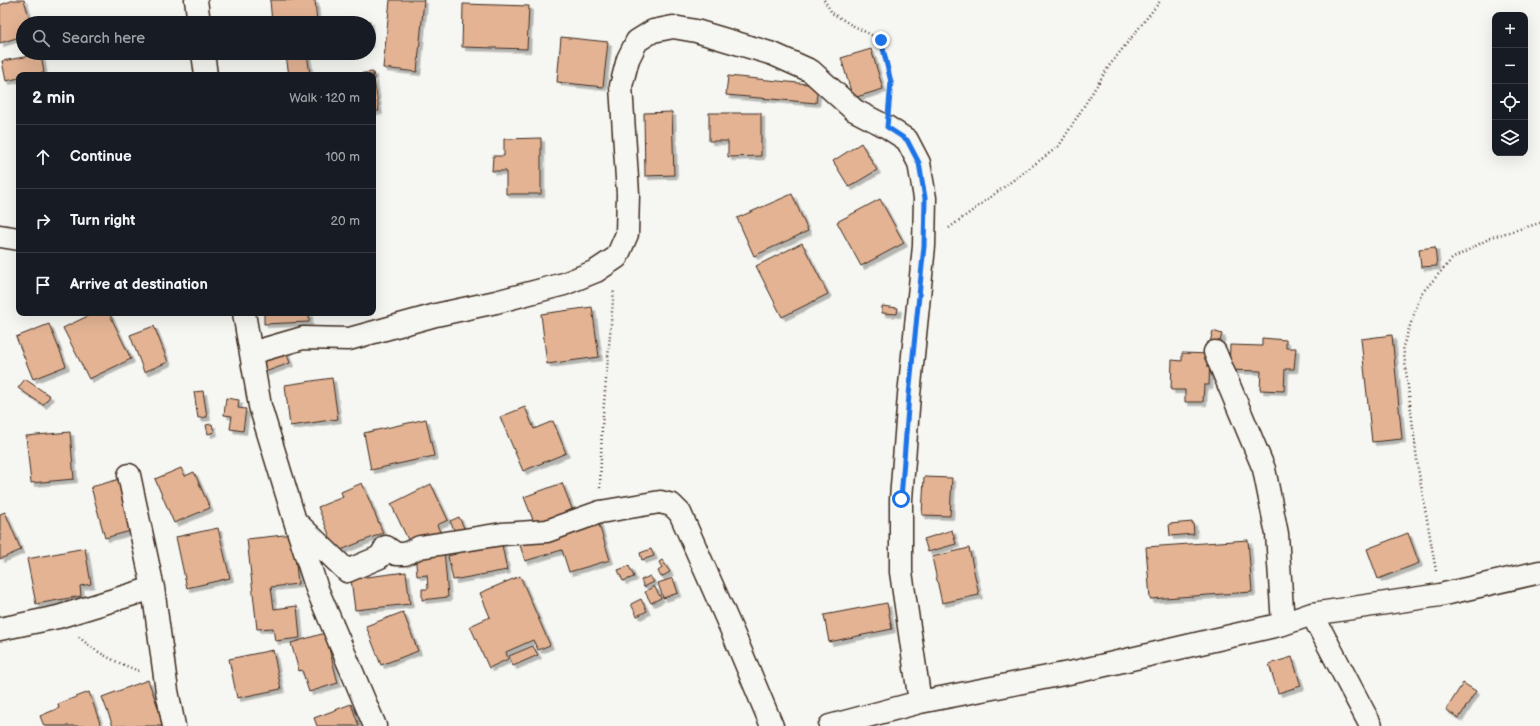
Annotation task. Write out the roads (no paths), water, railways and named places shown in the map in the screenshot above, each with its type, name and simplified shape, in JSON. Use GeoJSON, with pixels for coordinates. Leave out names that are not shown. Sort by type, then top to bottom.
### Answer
{"type":"FeatureCollection","features":[{"type":"Feature","properties":{"kind":"street"},"geometry":{"type":"LineString","coordinates":[[196,0],[198,16]]}},
{"type":"Feature","properties":{"kind":"street"},"geometry":{"type":"LineString","coordinates":[[251,353],[303,338],[349,339],[436,315],[564,284],[596,271],[617,257],[627,234],[628,194],[621,86],[628,59],[637,41],[653,31],[673,27],[696,32],[774,54],[811,71],[854,110],[887,127],[907,140],[919,163],[925,198],[924,246],[909,395],[901,499],[901,572],[920,702]]}},
{"type":"Feature","properties":{"kind":"street"},"geometry":{"type":"LineString","coordinates":[[204,60],[206,72]]}},
{"type":"Feature","properties":{"kind":"street"},"geometry":{"type":"LineString","coordinates":[[0,236],[16,239]]}},
{"type":"Feature","properties":{"kind":"street"},"geometry":{"type":"LineString","coordinates":[[245,316],[260,406],[295,521],[317,589],[375,726]]}},
{"type":"Feature","properties":{"kind":"street"},"geometry":{"type":"LineString","coordinates":[[1215,352],[1264,469],[1278,534],[1283,624]]}},
{"type":"Feature","properties":{"kind":"street"},"geometry":{"type":"LineString","coordinates":[[129,475],[153,588],[167,692],[174,726]]}},
{"type":"Feature","properties":{"kind":"street"},"geometry":{"type":"LineString","coordinates":[[295,521],[347,571],[380,557],[386,547],[396,554],[405,554],[420,547],[502,534],[547,531],[600,512],[660,502],[672,505],[680,513],[772,726]]}},
{"type":"Feature","properties":{"kind":"street"},"geometry":{"type":"LineString","coordinates":[[830,726],[920,702],[1079,671],[1283,624],[1312,614],[1440,595],[1540,572]]}},
{"type":"Feature","properties":{"kind":"street"},"geometry":{"type":"LineString","coordinates":[[0,629],[58,618],[153,588]]}},
{"type":"Feature","properties":{"kind":"street"},"geometry":{"type":"LineString","coordinates":[[1312,614],[1371,726]]}}]}
